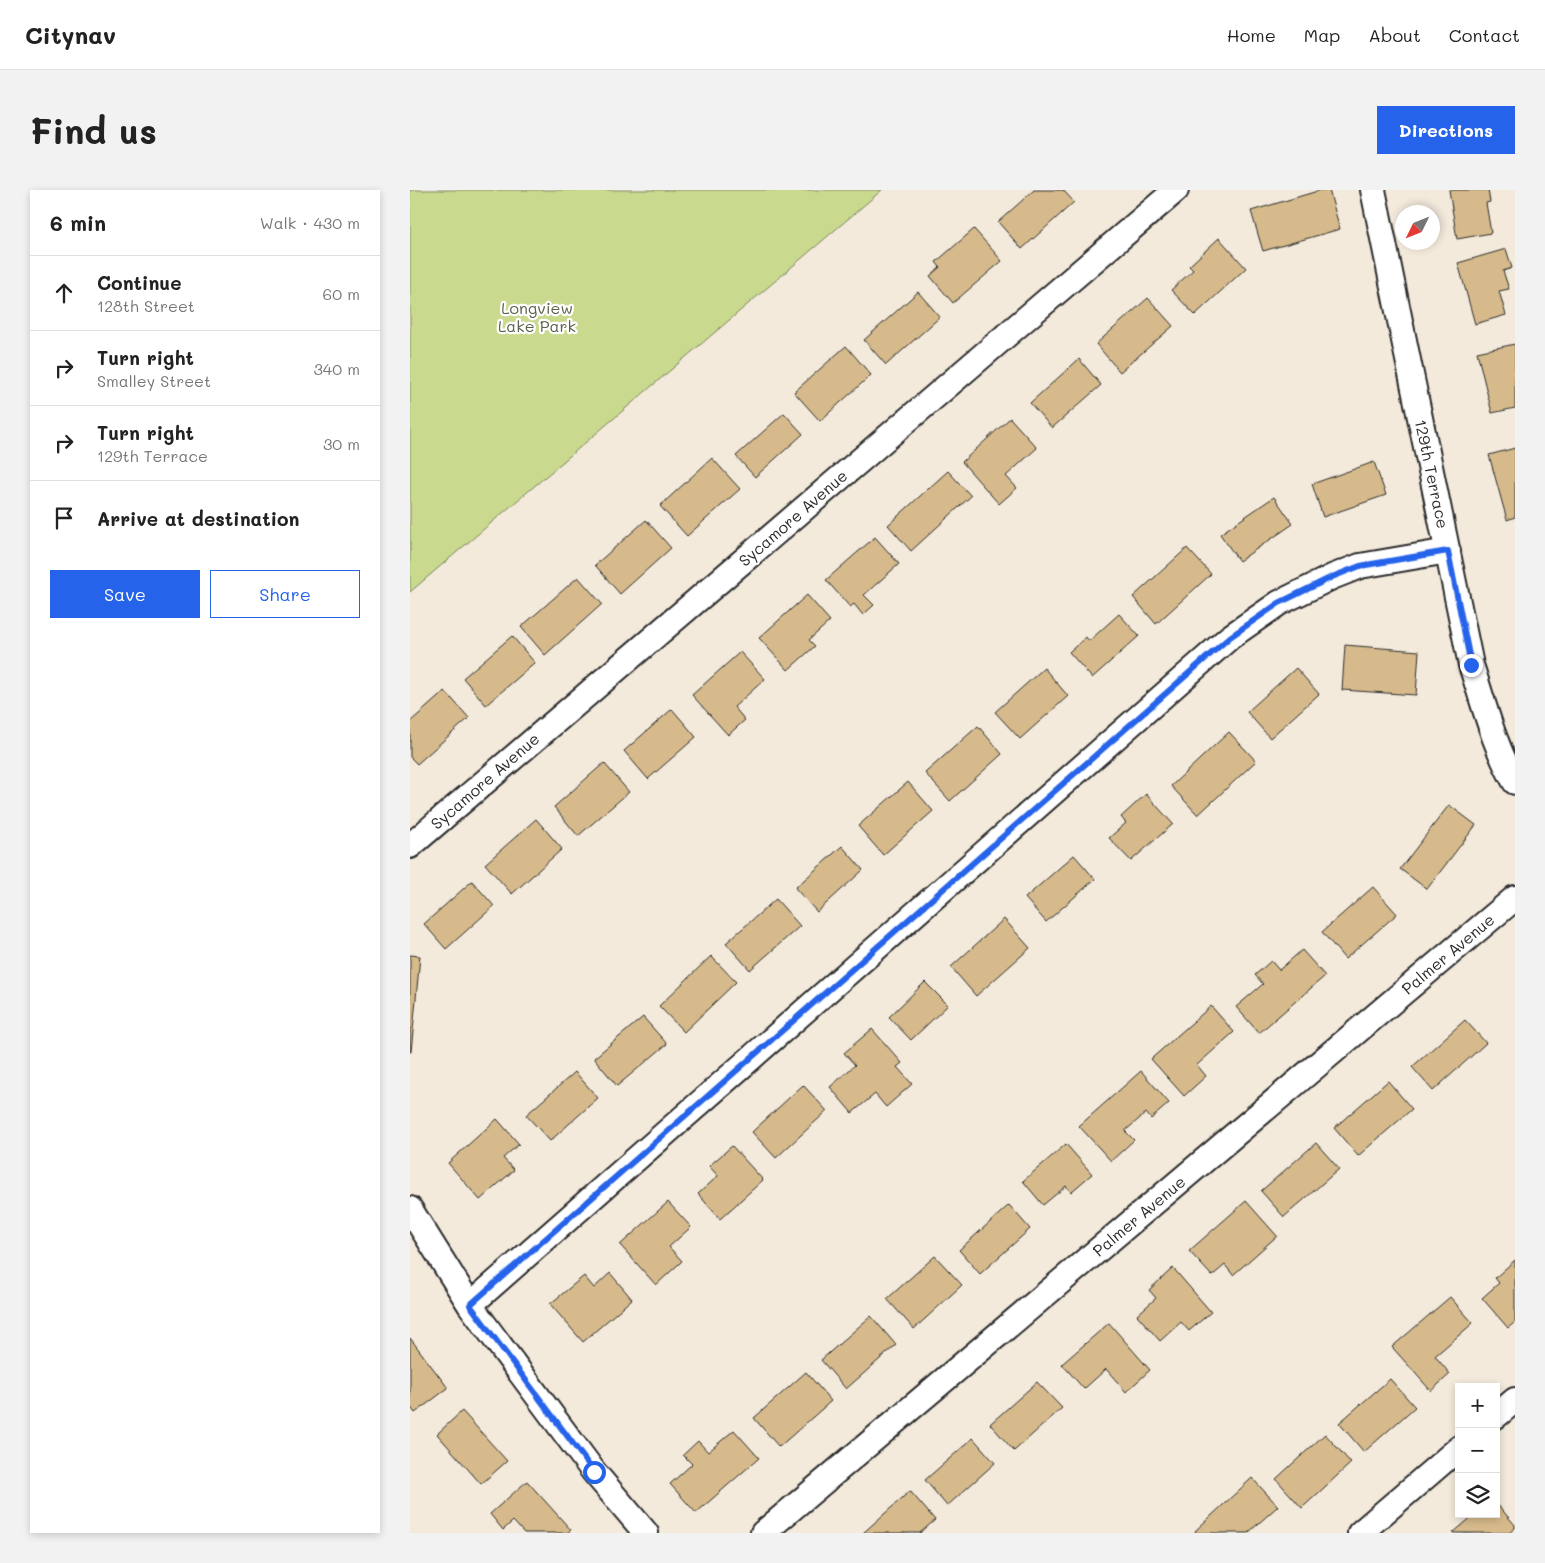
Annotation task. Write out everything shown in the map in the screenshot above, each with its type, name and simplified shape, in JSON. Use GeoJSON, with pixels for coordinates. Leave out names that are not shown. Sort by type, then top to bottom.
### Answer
{"type":"FeatureCollection","features":[{"type":"Feature","properties":{"kind":"street","name":"Sycamore Avenue"},"geometry":{"type":"LineString","coordinates":[[410,846],[1176,190]]}},
{"type":"Feature","properties":{"kind":"street","name":"129th Terrace"},"geometry":{"type":"LineString","coordinates":[[1373,190],[1471,665],[1494,737],[1508,771],[1515,782]]}},
{"type":"Feature","properties":{"kind":"street"},"geometry":{"type":"LineString","coordinates":[[470,1305],[1230,637],[1279,603],[1332,577],[1360,566],[1448,551]]}},
{"type":"Feature","properties":{"kind":"street","name":"Palmer Avenue"},"geometry":{"type":"LineString","coordinates":[[763,1533],[1515,898]]}},
{"type":"Feature","properties":{"kind":"street"},"geometry":{"type":"LineString","coordinates":[[410,1210],[470,1305],[594,1472],[646,1533]]}},
{"type":"Feature","properties":{"kind":"street"},"geometry":{"type":"LineString","coordinates":[[1500,1413],[1515,1400]]}},
{"type":"Feature","properties":{"kind":"street"},"geometry":{"type":"LineString","coordinates":[[1360,1533],[1455,1451]]}},
{"type":"Feature","properties":{"kind":"green space","name":"Longview Lake Park"},"geometry":{"type":"Polygon","coordinates":[[[410,190],[882,190],[410,592],[410,190]]]}},
{"type":"Feature","properties":{"kind":"building"},"geometry":{"type":"Polygon","coordinates":[[[1034,190],[1063,190],[1074,202],[1022,249],[998,222],[1034,190]]]}},
{"type":"Feature","properties":{"kind":"building"},"geometry":{"type":"Polygon","coordinates":[[[1321,190],[1329,190],[1340,229],[1263,251],[1251,211],[1321,190]]]}},
{"type":"Feature","properties":{"kind":"building"},"geometry":{"type":"Polygon","coordinates":[[[1449,190],[1488,190],[1490,202],[1486,203],[1491,233],[1457,239],[1449,190]]]}},
{"type":"Feature","properties":{"kind":"building"},"geometry":{"type":"Polygon","coordinates":[[[974,229],[1002,261],[953,303],[930,276],[940,267],[936,262],[974,229]]]}},
{"type":"Feature","properties":{"kind":"building"},"geometry":{"type":"Polygon","coordinates":[[[1219,238],[1246,268],[1195,315],[1171,290],[1193,270],[1189,266],[1219,238]]]}},
{"type":"Feature","properties":{"kind":"building"},"geometry":{"type":"Polygon","coordinates":[[[1506,249],[1512,268],[1503,271],[1509,289],[1499,291],[1506,315],[1475,324],[1458,263],[1506,249]]]}},
{"type":"Feature","properties":{"kind":"building"},"geometry":{"type":"Polygon","coordinates":[[[918,292],[940,317],[886,365],[864,340],[918,292]]]}},
{"type":"Feature","properties":{"kind":"building"},"geometry":{"type":"Polygon","coordinates":[[[1148,298],[1173,326],[1120,372],[1096,344],[1148,298]]]}},
{"type":"Feature","properties":{"kind":"building"},"geometry":{"type":"Polygon","coordinates":[[[1515,344],[1515,408],[1492,413],[1477,352],[1515,344]]]}},
{"type":"Feature","properties":{"kind":"building"},"geometry":{"type":"Polygon","coordinates":[[[846,346],[871,375],[820,421],[794,392],[846,346]]]}},
{"type":"Feature","properties":{"kind":"building"},"geometry":{"type":"Polygon","coordinates":[[[1079,359],[1101,385],[1052,428],[1030,403],[1079,359]]]}},
{"type":"Feature","properties":{"kind":"building"},"geometry":{"type":"Polygon","coordinates":[[[784,413],[803,434],[755,477],[736,456],[784,413]]]}},
{"type":"Feature","properties":{"kind":"building"},"geometry":{"type":"Polygon","coordinates":[[[1010,418],[1037,448],[1006,476],[1017,488],[999,504],[962,462],[1010,418]]]}},
{"type":"Feature","properties":{"kind":"building"},"geometry":{"type":"Polygon","coordinates":[[[1515,448],[1515,517],[1507,520],[1489,455],[1515,448]]]}},
{"type":"Feature","properties":{"kind":"building"},"geometry":{"type":"Polygon","coordinates":[[[712,458],[740,489],[687,536],[660,506],[712,458]]]}},
{"type":"Feature","properties":{"kind":"building"},"geometry":{"type":"Polygon","coordinates":[[[1374,462],[1386,495],[1323,517],[1312,484],[1374,462]]]}},
{"type":"Feature","properties":{"kind":"building"},"geometry":{"type":"Polygon","coordinates":[[[948,471],[971,496],[911,551],[888,525],[948,471]]]}},
{"type":"Feature","properties":{"kind":"building"},"geometry":{"type":"Polygon","coordinates":[[[1274,497],[1293,524],[1239,561],[1220,534],[1274,497]]]}},
{"type":"Feature","properties":{"kind":"building"},"geometry":{"type":"Polygon","coordinates":[[[646,520],[671,548],[620,594],[595,565],[646,520]]]}},
{"type":"Feature","properties":{"kind":"building"},"geometry":{"type":"Polygon","coordinates":[[[875,537],[899,564],[864,595],[874,605],[863,615],[854,604],[850,607],[826,580],[875,537]]]}},
{"type":"Feature","properties":{"kind":"building"},"geometry":{"type":"Polygon","coordinates":[[[1187,548],[1211,574],[1156,624],[1133,597],[1187,548]]]}},
{"type":"Feature","properties":{"kind":"building"},"geometry":{"type":"Polygon","coordinates":[[[578,577],[602,604],[545,655],[521,627],[578,577]]]}},
{"type":"Feature","properties":{"kind":"building"},"geometry":{"type":"Polygon","coordinates":[[[807,595],[830,621],[809,640],[815,646],[788,670],[759,638],[807,595]]]}},
{"type":"Feature","properties":{"kind":"building"},"geometry":{"type":"Polygon","coordinates":[[[1119,614],[1139,636],[1092,678],[1069,652],[1086,637],[1089,641],[1119,614]]]}},
{"type":"Feature","properties":{"kind":"building"},"geometry":{"type":"Polygon","coordinates":[[[512,636],[535,663],[486,705],[463,678],[512,636]]]}},
{"type":"Feature","properties":{"kind":"building"},"geometry":{"type":"Polygon","coordinates":[[[1345,645],[1419,651],[1416,695],[1342,690],[1345,645]]]}},
{"type":"Feature","properties":{"kind":"building"},"geometry":{"type":"Polygon","coordinates":[[[740,652],[765,679],[734,707],[745,720],[728,735],[692,695],[740,652]]]}},
{"type":"Feature","properties":{"kind":"building"},"geometry":{"type":"Polygon","coordinates":[[[1044,668],[1068,696],[1020,739],[995,712],[1044,668]]]}},
{"type":"Feature","properties":{"kind":"building"},"geometry":{"type":"Polygon","coordinates":[[[1296,668],[1319,694],[1270,738],[1247,712],[1296,668]]]}},
{"type":"Feature","properties":{"kind":"building"},"geometry":{"type":"Polygon","coordinates":[[[445,691],[469,718],[417,764],[410,757],[410,722],[445,691]]]}},
{"type":"Feature","properties":{"kind":"building"},"geometry":{"type":"Polygon","coordinates":[[[672,709],[696,737],[648,779],[624,751],[672,709]]]}},
{"type":"Feature","properties":{"kind":"building"},"geometry":{"type":"Polygon","coordinates":[[[978,726],[1002,754],[950,801],[925,773],[978,726]]]}},
{"type":"Feature","properties":{"kind":"building"},"geometry":{"type":"Polygon","coordinates":[[[1229,732],[1256,761],[1198,815],[1171,786],[1229,732]]]}},
{"type":"Feature","properties":{"kind":"building"},"geometry":{"type":"Polygon","coordinates":[[[604,763],[629,792],[578,836],[554,807],[604,763]]]}},
{"type":"Feature","properties":{"kind":"building"},"geometry":{"type":"Polygon","coordinates":[[[908,782],[933,811],[883,855],[858,826],[908,782]]]}},
{"type":"Feature","properties":{"kind":"building"},"geometry":{"type":"Polygon","coordinates":[[[1146,794],[1173,824],[1131,861],[1109,838],[1126,823],[1121,817],[1146,794]]]}},
{"type":"Feature","properties":{"kind":"building"},"geometry":{"type":"Polygon","coordinates":[[[1449,805],[1476,825],[1427,889],[1400,869],[1449,805]]]}},
{"type":"Feature","properties":{"kind":"building"},"geometry":{"type":"Polygon","coordinates":[[[536,819],[562,849],[512,894],[485,864],[536,819]]]}},
{"type":"Feature","properties":{"kind":"building"},"geometry":{"type":"Polygon","coordinates":[[[842,846],[863,870],[817,912],[795,888],[842,846]]]}},
{"type":"Feature","properties":{"kind":"building"},"geometry":{"type":"Polygon","coordinates":[[[1074,855],[1095,879],[1046,922],[1025,898],[1074,855]]]}},
{"type":"Feature","properties":{"kind":"building"},"geometry":{"type":"Polygon","coordinates":[[[472,881],[494,906],[446,949],[424,924],[472,881]]]}},
{"type":"Feature","properties":{"kind":"building"},"geometry":{"type":"Polygon","coordinates":[[[1373,887],[1397,914],[1345,959],[1322,932],[1373,887]]]}},
{"type":"Feature","properties":{"kind":"building"},"geometry":{"type":"Polygon","coordinates":[[[776,899],[800,926],[750,970],[726,943],[776,899]]]}},
{"type":"Feature","properties":{"kind":"building"},"geometry":{"type":"Polygon","coordinates":[[[1004,919],[1030,948],[976,996],[951,967],[1004,919]]]}},
{"type":"Feature","properties":{"kind":"building"},"geometry":{"type":"Polygon","coordinates":[[[1302,950],[1325,976],[1259,1033],[1236,1007],[1263,984],[1255,975],[1271,961],[1279,970],[1302,950]]]}},
{"type":"Feature","properties":{"kind":"building"},"geometry":{"type":"Polygon","coordinates":[[[410,955],[420,956],[411,1052],[410,1052],[410,955]]]}},
{"type":"Feature","properties":{"kind":"building"},"geometry":{"type":"Polygon","coordinates":[[[711,956],[736,982],[684,1032],[659,1006],[711,956]]]}},
{"type":"Feature","properties":{"kind":"building"},"geometry":{"type":"Polygon","coordinates":[[[925,982],[948,1005],[911,1040],[889,1017],[925,982]]]}},
{"type":"Feature","properties":{"kind":"building"},"geometry":{"type":"Polygon","coordinates":[[[1211,1006],[1234,1032],[1197,1065],[1206,1076],[1184,1096],[1151,1059],[1211,1006]]]}},
{"type":"Feature","properties":{"kind":"building"},"geometry":{"type":"Polygon","coordinates":[[[643,1017],[667,1044],[617,1086],[594,1058],[643,1017]]]}},
{"type":"Feature","properties":{"kind":"building"},"geometry":{"type":"Polygon","coordinates":[[[1465,1020],[1486,1043],[1433,1091],[1412,1067],[1465,1020]]]}},
{"type":"Feature","properties":{"kind":"building"},"geometry":{"type":"Polygon","coordinates":[[[872,1029],[902,1063],[897,1067],[912,1084],[886,1107],[875,1094],[852,1113],[830,1087],[855,1065],[844,1053],[872,1029]]]}},
{"type":"Feature","properties":{"kind":"building"},"geometry":{"type":"Polygon","coordinates":[[[1141,1071],[1169,1103],[1151,1119],[1146,1113],[1125,1131],[1134,1140],[1111,1161],[1079,1126],[1141,1071]]]}},
{"type":"Feature","properties":{"kind":"building"},"geometry":{"type":"Polygon","coordinates":[[[575,1072],[598,1098],[550,1141],[526,1115],[575,1072]]]}},
{"type":"Feature","properties":{"kind":"building"},"geometry":{"type":"Polygon","coordinates":[[[1388,1081],[1412,1109],[1358,1156],[1334,1128],[1388,1081]]]}},
{"type":"Feature","properties":{"kind":"building"},"geometry":{"type":"Polygon","coordinates":[[[803,1085],[827,1111],[776,1158],[752,1132],[803,1085]]]}},
{"type":"Feature","properties":{"kind":"building"},"geometry":{"type":"Polygon","coordinates":[[[497,1119],[519,1144],[503,1158],[514,1170],[480,1200],[448,1163],[497,1119]]]}},
{"type":"Feature","properties":{"kind":"building"},"geometry":{"type":"Polygon","coordinates":[[[1316,1143],[1339,1169],[1284,1217],[1261,1191],[1316,1143]]]}},
{"type":"Feature","properties":{"kind":"building"},"geometry":{"type":"Polygon","coordinates":[[[1066,1144],[1092,1174],[1071,1192],[1066,1186],[1043,1205],[1023,1181],[1066,1144]]]}},
{"type":"Feature","properties":{"kind":"building"},"geometry":{"type":"Polygon","coordinates":[[[732,1146],[763,1180],[720,1219],[698,1194],[718,1176],[709,1166],[732,1146]]]}},
{"type":"Feature","properties":{"kind":"building"},"geometry":{"type":"Polygon","coordinates":[[[1246,1201],[1277,1236],[1233,1275],[1225,1265],[1212,1276],[1189,1251],[1246,1201]]]}},
{"type":"Feature","properties":{"kind":"building"},"geometry":{"type":"Polygon","coordinates":[[[668,1202],[691,1227],[669,1247],[682,1261],[656,1285],[620,1245],[668,1202]]]}},
{"type":"Feature","properties":{"kind":"building"},"geometry":{"type":"Polygon","coordinates":[[[1009,1205],[1030,1229],[980,1274],[959,1250],[1009,1205]]]}},
{"type":"Feature","properties":{"kind":"building"},"geometry":{"type":"Polygon","coordinates":[[[935,1256],[962,1285],[914,1329],[887,1299],[935,1256]]]}},
{"type":"Feature","properties":{"kind":"building"},"geometry":{"type":"Polygon","coordinates":[[[1515,1260],[1515,1322],[1508,1328],[1482,1298],[1499,1283],[1495,1278],[1515,1260]]]}},
{"type":"Feature","properties":{"kind":"building"},"geometry":{"type":"Polygon","coordinates":[[[1173,1268],[1211,1312],[1189,1331],[1181,1322],[1160,1341],[1137,1315],[1156,1298],[1149,1290],[1173,1268]]]}},
{"type":"Feature","properties":{"kind":"building"},"geometry":{"type":"Polygon","coordinates":[[[610,1273],[632,1299],[583,1342],[550,1304],[584,1276],[594,1288],[610,1273]]]}},
{"type":"Feature","properties":{"kind":"building"},"geometry":{"type":"Polygon","coordinates":[[[1450,1297],[1473,1323],[1435,1356],[1450,1374],[1431,1391],[1392,1347],[1450,1297]]]}},
{"type":"Feature","properties":{"kind":"building"},"geometry":{"type":"Polygon","coordinates":[[[871,1316],[896,1345],[846,1389],[821,1360],[871,1316]]]}},
{"type":"Feature","properties":{"kind":"building"},"geometry":{"type":"Polygon","coordinates":[[[1109,1323],[1150,1370],[1126,1392],[1106,1369],[1084,1389],[1062,1364],[1109,1323]]]}},
{"type":"Feature","properties":{"kind":"building"},"geometry":{"type":"Polygon","coordinates":[[[410,1338],[448,1388],[415,1413],[410,1406],[410,1338]]]}},
{"type":"Feature","properties":{"kind":"building"},"geometry":{"type":"Polygon","coordinates":[[[806,1372],[831,1401],[779,1447],[754,1418],[806,1372]]]}},
{"type":"Feature","properties":{"kind":"building"},"geometry":{"type":"Polygon","coordinates":[[[1390,1379],[1415,1407],[1364,1452],[1339,1423],[1390,1379]]]}},
{"type":"Feature","properties":{"kind":"building"},"geometry":{"type":"Polygon","coordinates":[[[1037,1382],[1062,1408],[1014,1451],[990,1424],[1037,1382]]]}},
{"type":"Feature","properties":{"kind":"building"},"geometry":{"type":"Polygon","coordinates":[[[462,1411],[507,1461],[481,1484],[437,1434],[462,1411]]]}},
{"type":"Feature","properties":{"kind":"building"},"geometry":{"type":"Polygon","coordinates":[[[734,1430],[759,1458],[696,1513],[670,1484],[692,1464],[683,1455],[698,1441],[708,1452],[734,1430]]]}},
{"type":"Feature","properties":{"kind":"building"},"geometry":{"type":"Polygon","coordinates":[[[1325,1434],[1351,1463],[1302,1508],[1276,1479],[1325,1434]]]}},
{"type":"Feature","properties":{"kind":"building"},"geometry":{"type":"Polygon","coordinates":[[[973,1438],[995,1463],[947,1506],[925,1480],[973,1438]]]}},
{"type":"Feature","properties":{"kind":"building"},"geometry":{"type":"Polygon","coordinates":[[[1252,1478],[1278,1506],[1248,1533],[1196,1533],[1195,1531],[1252,1478]]]}},
{"type":"Feature","properties":{"kind":"building"},"geometry":{"type":"Polygon","coordinates":[[[527,1481],[571,1530],[567,1533],[524,1533],[513,1521],[503,1530],[490,1514],[527,1481]]]}},
{"type":"Feature","properties":{"kind":"building"},"geometry":{"type":"Polygon","coordinates":[[[910,1491],[935,1520],[920,1533],[863,1533],[910,1491]]]}},
{"type":"Feature","properties":{"kind":"building"},"geometry":{"type":"Polygon","coordinates":[[[1500,1508],[1515,1525],[1515,1528],[1509,1533],[1453,1533],[1470,1518],[1500,1518],[1500,1508]]]}},
{"type":"Feature","properties":{"kind":"route"},"geometry":{"type":"LineString","coordinates":[[594,1472],[470,1305],[1230,637],[1279,603],[1332,577],[1360,566],[1448,551],[1471,665]]}}]}
